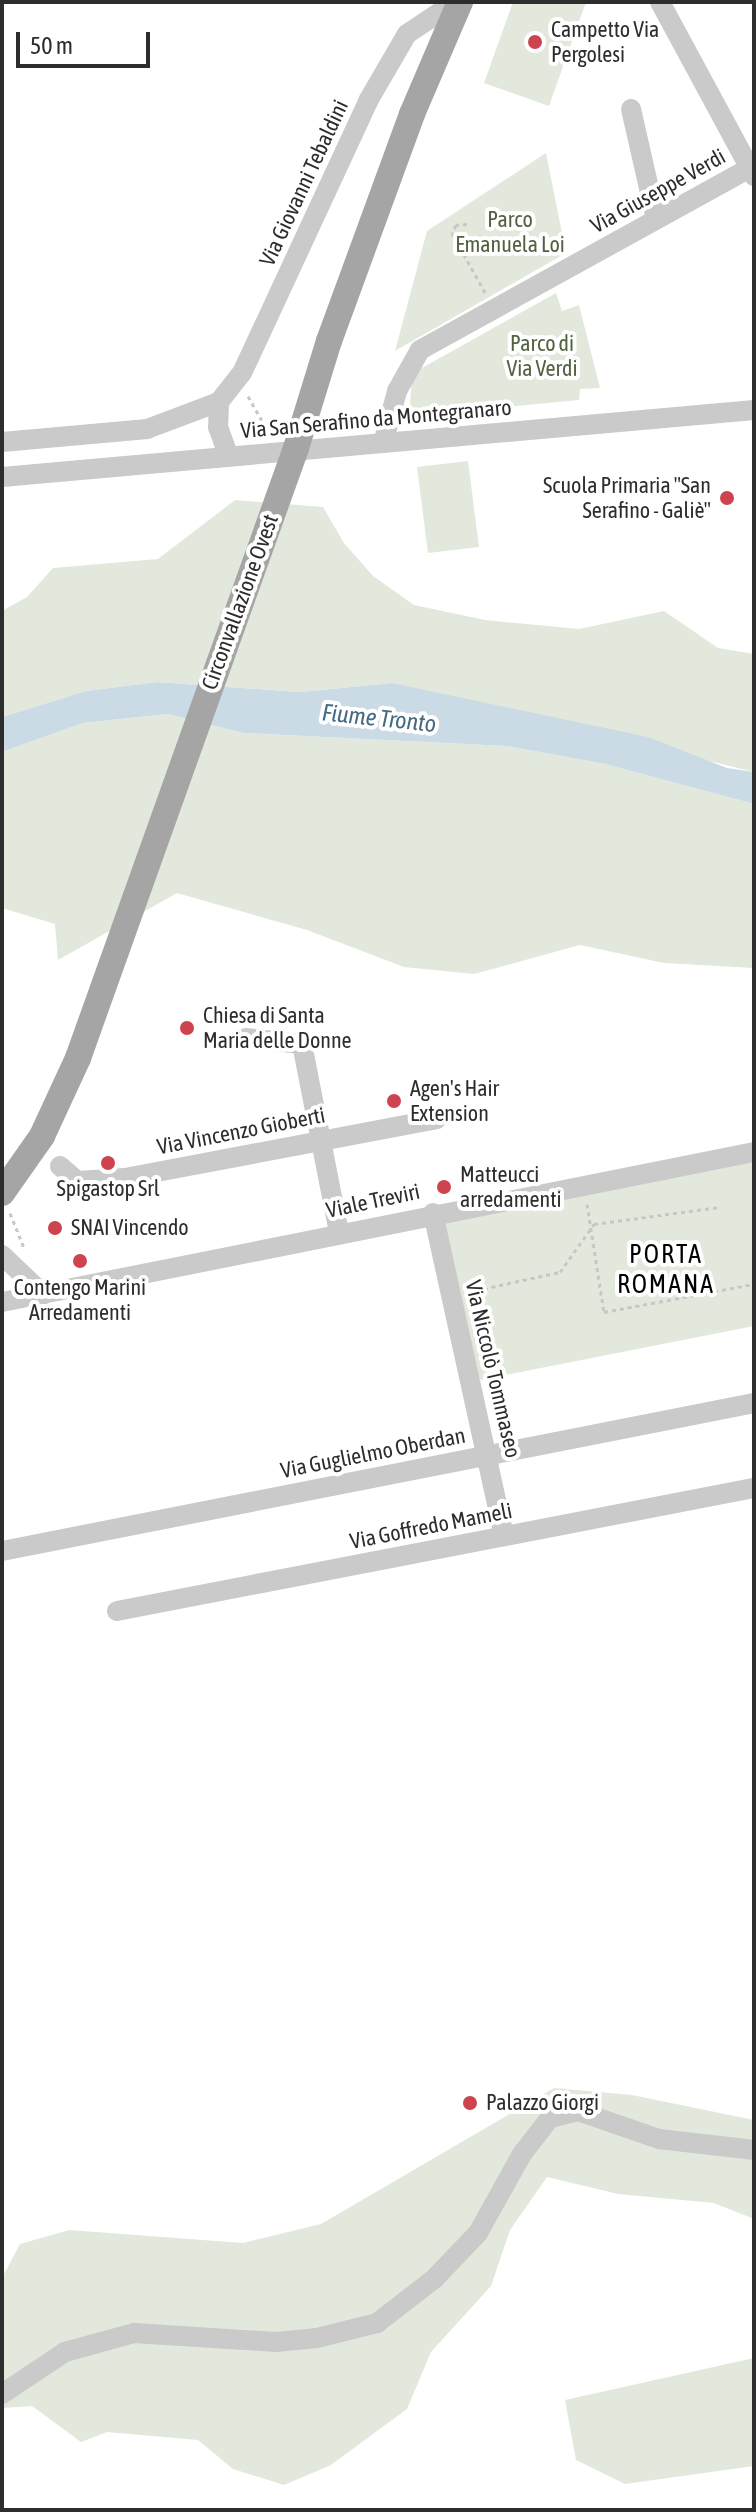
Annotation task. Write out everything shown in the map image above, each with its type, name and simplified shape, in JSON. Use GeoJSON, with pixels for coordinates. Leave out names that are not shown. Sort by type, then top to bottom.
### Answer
{"type":"FeatureCollection","features":[{"type":"Feature","properties":{"kind":"main road","name":"Circonvallazione Ovest"},"geometry":{"type":"LineString","coordinates":[[2,1193],[62,1097],[412,114],[458,2]]}},
{"type":"Feature","properties":{"kind":"street","name":"Via Giovanni Tebaldini"},"geometry":{"type":"LineString","coordinates":[[219,402],[242,373],[368,101],[407,34],[458,2]]}},
{"type":"Feature","properties":{"kind":"street"},"geometry":{"type":"LineString","coordinates":[[660,2],[753,170]]}},
{"type":"Feature","properties":{"kind":"street"},"geometry":{"type":"LineString","coordinates":[[631,109],[656,219]]}},
{"type":"Feature","properties":{"kind":"street","name":"Via Giuseppe Verdi"},"geometry":{"type":"LineString","coordinates":[[384,440],[408,364],[420,350],[656,219],[753,170]]}},
{"type":"Feature","properties":{"kind":"street"},"geometry":{"type":"LineString","coordinates":[[2,442],[147,429],[219,402],[218,427],[228,455]]}},
{"type":"Feature","properties":{"kind":"street","name":"Via San Serafino da Montegranaro"},"geometry":{"type":"LineString","coordinates":[[2,477],[384,440],[754,410]]}},
{"type":"Feature","properties":{"kind":"street"},"geometry":{"type":"LineString","coordinates":[[246,1038],[302,1044],[339,1233]]}},
{"type":"Feature","properties":{"kind":"street","name":"Via Vincenzo Gioberti"},"geometry":{"type":"LineString","coordinates":[[60,1166],[77,1181],[125,1178],[436,1119]]}},
{"type":"Feature","properties":{"kind":"street","name":"Viale Treviri"},"geometry":{"type":"LineString","coordinates":[[2,1302],[433,1213],[754,1152]]}},
{"type":"Feature","properties":{"kind":"street","name":"Via Niccolò Tommaseo"},"geometry":{"type":"LineString","coordinates":[[433,1213],[504,1536]]}},
{"type":"Feature","properties":{"kind":"street"},"geometry":{"type":"LineString","coordinates":[[2,1255],[43,1294]]}},
{"type":"Feature","properties":{"kind":"street","name":"Via Guglielmo Oberdan"},"geometry":{"type":"LineString","coordinates":[[2,1551],[754,1403]]}},
{"type":"Feature","properties":{"kind":"street","name":"Via Goffredo Mameli"},"geometry":{"type":"LineString","coordinates":[[117,1611],[754,1488]]}},
{"type":"Feature","properties":{"kind":"street"},"geometry":{"type":"LineString","coordinates":[[2,2394],[65,2352],[134,2333],[276,2342],[317,2338],[377,2323],[434,2279],[478,2233],[522,2154],[550,2118],[578,2111],[659,2139],[754,2150]]}},
{"type":"Feature","properties":{"kind":"path"},"geometry":{"type":"LineString","coordinates":[[467,224],[456,225],[452,233],[493,308]]}},
{"type":"Feature","properties":{"kind":"path"},"geometry":{"type":"LineString","coordinates":[[242,373],[247,396],[273,441],[276,431]]}},
{"type":"Feature","properties":{"kind":"path"},"geometry":{"type":"LineString","coordinates":[[580,1186],[594,1224],[604,1312],[754,1284]]}},
{"type":"Feature","properties":{"kind":"path"},"geometry":{"type":"LineString","coordinates":[[2,1193],[28,1256]]}},
{"type":"Feature","properties":{"kind":"path"},"geometry":{"type":"LineString","coordinates":[[452,1295],[560,1272],[594,1224],[720,1207]]}},
{"type":"Feature","properties":{"kind":"green space","name":"Campetto Via Pergolesi"},"geometry":{"type":"Polygon","coordinates":[[[513,2],[586,2],[549,106],[484,83],[513,2]]]}},
{"type":"Feature","properties":{"kind":"green space","name":"Parco Emanuela Loi"},"geometry":{"type":"Polygon","coordinates":[[[546,153],[566,253],[395,351],[427,231],[546,153]]]}},
{"type":"Feature","properties":{"kind":"green space","name":"Parco di Via Verdi"},"geometry":{"type":"Polygon","coordinates":[[[556,293],[562,311],[579,305],[600,388],[580,389],[579,400],[409,416],[412,377],[420,369],[556,293]]]}},
{"type":"Feature","properties":{"kind":"green space"},"geometry":{"type":"Polygon","coordinates":[[[468,461],[479,547],[428,553],[417,467],[468,461]]]}},
{"type":"Feature","properties":{"kind":"green space"},"geometry":{"type":"Polygon","coordinates":[[[235,500],[323,507],[344,543],[373,576],[414,605],[485,620],[579,629],[664,611],[718,648],[754,654],[754,772],[392,683],[301,692],[157,682],[86,691],[2,717],[2,611],[27,597],[53,568],[158,559],[235,500]]]}},
{"type":"Feature","properties":{"kind":"green space"},"geometry":{"type":"Polygon","coordinates":[[[168,714],[243,733],[506,746],[605,764],[754,804],[754,968],[664,963],[580,945],[474,974],[404,967],[307,930],[177,893],[58,960],[55,924],[2,908],[2,752],[83,723],[168,714]]]}},
{"type":"Feature","properties":{"kind":"green space"},"geometry":{"type":"Polygon","coordinates":[[[754,1162],[754,1326],[480,1380],[442,1222],[754,1162]]]}},
{"type":"Feature","properties":{"kind":"green space"},"geometry":{"type":"Polygon","coordinates":[[[554,2088],[632,2095],[754,2120],[754,2219],[714,2203],[618,2194],[547,2177],[510,2230],[491,2286],[431,2352],[407,2409],[331,2465],[284,2485],[233,2469],[198,2440],[107,2432],[81,2442],[32,2406],[2,2408],[3,2276],[20,2244],[69,2230],[243,2243],[321,2224],[554,2088]]]}},
{"type":"Feature","properties":{"kind":"green space"},"geometry":{"type":"Polygon","coordinates":[[[754,2358],[754,2466],[625,2484],[576,2460],[565,2400],[754,2358]]]}},
{"type":"Feature","properties":{"kind":"water","name":"Fiume Tronto"},"geometry":{"type":"Polygon","coordinates":[[[157,682],[301,692],[392,683],[648,737],[727,768],[754,772],[754,804],[605,764],[506,746],[243,733],[168,714],[83,723],[2,752],[2,717],[86,691],[157,682]]]}},
{"type":"Feature","properties":{"kind":"place","name":"Campetto Via Pergolesi"},"geometry":{"type":"Point","coordinates":[535,42]}},
{"type":"Feature","properties":{"kind":"place","name":"Scuola Primaria \"San Serafino - Galiè\""},"geometry":{"type":"Point","coordinates":[727,498]}},
{"type":"Feature","properties":{"kind":"place","name":"Chiesa di Santa Maria delle Donne"},"geometry":{"type":"Point","coordinates":[187,1028]}},
{"type":"Feature","properties":{"kind":"place","name":"Agen's Hair Extension"},"geometry":{"type":"Point","coordinates":[394,1101]}},
{"type":"Feature","properties":{"kind":"place","name":"Spigastop Srl"},"geometry":{"type":"Point","coordinates":[108,1163]}},
{"type":"Feature","properties":{"kind":"place","name":"Matteucci arredamenti"},"geometry":{"type":"Point","coordinates":[444,1187]}},
{"type":"Feature","properties":{"kind":"place","name":"SNAI Vincendo"},"geometry":{"type":"Point","coordinates":[55,1228]}},
{"type":"Feature","properties":{"kind":"place","name":"Contengo Marini Arredamenti"},"geometry":{"type":"Point","coordinates":[80,1261]}},
{"type":"Feature","properties":{"kind":"place","name":"Palazzo Giorgi"},"geometry":{"type":"Point","coordinates":[470,2103]}},
{"type":"Feature","properties":{"kind":"district","name":"PORTA ROMANA"},"geometry":{"type":"Point","coordinates":[666,1270]}}]}
